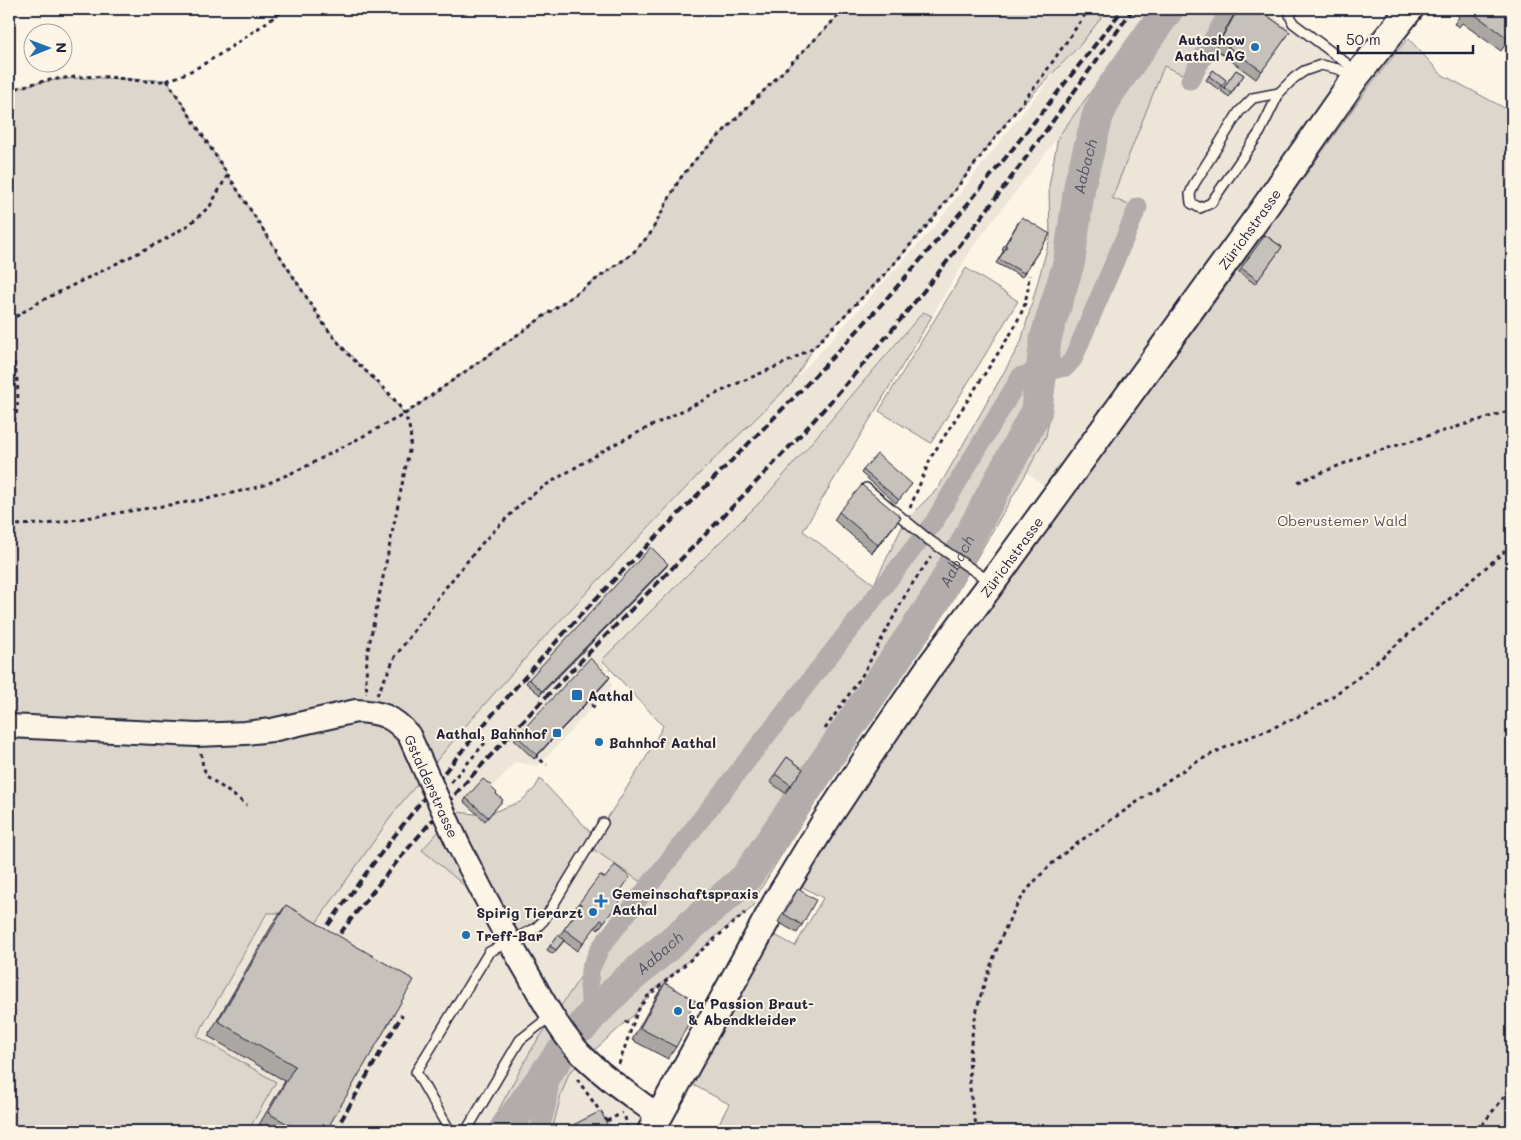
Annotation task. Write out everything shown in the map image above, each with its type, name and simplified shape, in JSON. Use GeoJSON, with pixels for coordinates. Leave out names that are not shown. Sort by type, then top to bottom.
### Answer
{"type":"FeatureCollection","features":[{"type":"Feature","properties":{"kind":"main road","name":"Zürichstrasse"},"geometry":{"type":"LineString","coordinates":[[655,1124],[783,890],[823,824],[868,757],[932,665],[1260,214],[1357,76],[1410,9]]}},
{"type":"Feature","properties":{"kind":"street","name":"Gstalderstrasse"},"geometry":{"type":"LineString","coordinates":[[9,726],[198,736],[272,730],[356,711],[370,711],[385,715],[400,724],[409,735],[458,844],[509,942],[552,1015],[578,1050],[595,1068],[655,1124]]}},
{"type":"Feature","properties":{"kind":"lane"},"geometry":{"type":"LineString","coordinates":[[1293,9],[1290,15],[1293,24],[1357,76]]}},
{"type":"Feature","properties":{"kind":"lane"},"geometry":{"type":"LineString","coordinates":[[1279,93],[1253,98],[1239,112],[1194,184],[1190,194],[1191,203],[1200,208],[1211,204],[1260,132],[1279,93],[1294,78],[1304,71],[1321,65],[1357,76]]}},
{"type":"Feature","properties":{"kind":"lane"},"geometry":{"type":"LineString","coordinates":[[866,488],[918,532],[992,583]]}},
{"type":"Feature","properties":{"kind":"lane"},"geometry":{"type":"LineString","coordinates":[[450,1131],[416,1072],[488,952],[536,928],[544,920],[603,823]]}},
{"type":"Feature","properties":{"kind":"lane"},"geometry":{"type":"LineString","coordinates":[[466,1131],[520,1040],[552,1015]]}},
{"type":"Feature","properties":{"kind":"path"},"geometry":{"type":"LineString","coordinates":[[9,91],[26,85],[60,79],[99,77],[166,80],[190,71],[215,57],[286,9]]}},
{"type":"Feature","properties":{"kind":"path"},"geometry":{"type":"LineString","coordinates":[[9,525],[47,524],[206,498],[262,486],[305,468],[405,414],[632,254],[650,234],[679,180],[695,160],[845,9]]}},
{"type":"Feature","properties":{"kind":"path"},"geometry":{"type":"LineString","coordinates":[[386,676],[395,657],[442,592],[491,535],[524,501],[546,485],[613,445],[736,384],[789,361],[814,346],[885,274],[931,221],[1042,77],[1089,9]]}},
{"type":"Feature","properties":{"kind":"path"},"geometry":{"type":"LineString","coordinates":[[166,80],[325,326],[352,358],[381,386],[405,414],[410,433],[410,446],[366,668]]}},
{"type":"Feature","properties":{"kind":"path"},"geometry":{"type":"LineString","coordinates":[[9,321],[39,302],[164,240],[190,224],[210,206],[227,176]]}},
{"type":"Feature","properties":{"kind":"path"},"geometry":{"type":"LineString","coordinates":[[905,521],[932,457],[1013,330],[1024,307],[1029,275]]}},
{"type":"Feature","properties":{"kind":"path"},"geometry":{"type":"LineString","coordinates":[[9,347],[14,359],[18,396],[16,413],[9,438]]}},
{"type":"Feature","properties":{"kind":"path"},"geometry":{"type":"LineString","coordinates":[[1298,482],[1365,455],[1512,410]]}},
{"type":"Feature","properties":{"kind":"path"},"geometry":{"type":"LineString","coordinates":[[978,1131],[972,1112],[970,1051],[980,996],[993,957],[1008,922],[1024,896],[1046,870],[1075,845],[1189,767],[1221,749],[1312,709],[1335,695],[1360,677],[1512,545]]}},
{"type":"Feature","properties":{"kind":"path"},"geometry":{"type":"LineString","coordinates":[[825,729],[863,674],[908,590],[939,547]]}},
{"type":"Feature","properties":{"kind":"path"},"geometry":{"type":"LineString","coordinates":[[582,697],[597,709]]}},
{"type":"Feature","properties":{"kind":"path"},"geometry":{"type":"LineString","coordinates":[[198,736],[204,772],[247,805]]}},
{"type":"Feature","properties":{"kind":"path"},"geometry":{"type":"LineString","coordinates":[[438,798],[485,743]]}},
{"type":"Feature","properties":{"kind":"path"},"geometry":{"type":"LineString","coordinates":[[532,753],[547,766]]}},
{"type":"Feature","properties":{"kind":"path"},"geometry":{"type":"LineString","coordinates":[[619,1065],[637,1012],[647,997],[745,913]]}},
{"type":"Feature","properties":{"kind":"path"},"geometry":{"type":"LineString","coordinates":[[625,1021],[632,1026]]}},
{"type":"Feature","properties":{"kind":"path"},"geometry":{"type":"LineString","coordinates":[[579,1072],[576,1078],[612,1131]]}},
{"type":"Feature","properties":{"kind":"path"},"geometry":{"type":"LineString","coordinates":[[1477,1131],[1512,1087]]}},
{"type":"Feature","properties":{"kind":"path"},"geometry":{"type":"LineString","coordinates":[[607,1121],[624,1113]]}},
{"type":"Feature","properties":{"kind":"path"},"geometry":{"type":"LineString","coordinates":[[9,1123],[16,1131]]}},
{"type":"Feature","properties":{"kind":"shaded area"},"geometry":{"type":"Polygon","coordinates":[[[1108,9],[1151,9],[1058,137],[974,245],[932,316],[922,312],[765,497],[602,660],[612,686],[538,766],[515,762],[463,819],[422,849],[490,907],[590,847],[649,887],[600,948],[531,1050],[487,1131],[248,1131],[276,1082],[197,1036],[268,913],[288,913],[398,807],[468,723],[538,644],[699,474],[792,383],[934,227],[1015,122],[1108,9]]]}},
{"type":"Feature","properties":{"kind":"shaded area"},"geometry":{"type":"Polygon","coordinates":[[[1233,9],[1264,9],[1343,68],[1209,268],[1047,489],[1027,472],[1046,436],[1052,405],[1054,373],[1068,369],[1140,210],[1112,198],[1164,66],[1195,80],[1233,9]]]}},
{"type":"Feature","properties":{"kind":"shaded area"},"geometry":{"type":"Polygon","coordinates":[[[585,1058],[660,1117],[651,1131],[552,1131],[569,1073],[585,1058]]]}},
{"type":"Feature","properties":{"kind":"green space"},"geometry":{"type":"Polygon","coordinates":[[[845,9],[1108,9],[1080,45],[1008,120],[931,221],[885,274],[814,347],[792,383],[699,474],[538,644],[468,723],[398,807],[312,929],[288,913],[267,913],[197,1036],[276,1082],[248,1131],[16,1131],[9,1123],[9,91],[29,85],[68,79],[167,80],[325,326],[405,414],[632,254],[650,234],[679,180],[695,160],[845,9]]]}},
{"type":"Feature","properties":{"kind":"green space"},"geometry":{"type":"Polygon","coordinates":[[[1151,9],[1233,9],[1195,80],[1164,66],[1112,198],[1141,210],[1078,358],[1068,369],[1054,373],[1052,405],[1046,436],[949,605],[791,839],[760,890],[753,907],[722,931],[647,997],[637,1012],[569,1073],[552,1131],[487,1131],[531,1050],[600,948],[648,887],[590,847],[544,920],[509,942],[490,907],[422,850],[456,812],[485,815],[520,802],[535,788],[540,779],[595,837],[644,761],[663,726],[602,660],[765,497],[923,312],[932,316],[803,531],[874,584],[905,521],[939,487],[1021,342],[1050,238],[1049,186],[1058,137],[1151,9]]]}},
{"type":"Feature","properties":{"kind":"green space","name":"Oberustemer Wald"},"geometry":{"type":"Polygon","coordinates":[[[1408,38],[1441,74],[1512,112],[1512,1131],[715,1131],[729,1104],[680,1078],[762,928],[795,946],[823,898],[799,885],[939,677],[1217,299],[1367,89],[1408,38]]]}},
{"type":"Feature","properties":{"kind":"green space"},"geometry":{"type":"Polygon","coordinates":[[[966,268],[1018,301],[931,443],[879,411],[966,268]]]}},
{"type":"Feature","properties":{"kind":"building"},"geometry":{"type":"Polygon","coordinates":[[[1238,9],[1258,9],[1290,32],[1262,71],[1220,41],[1238,9]]]}},
{"type":"Feature","properties":{"kind":"building"},"geometry":{"type":"Polygon","coordinates":[[[1465,9],[1509,9],[1512,11],[1512,35],[1509,39],[1470,11],[1467,15],[1463,12],[1465,9]]]}},
{"type":"Feature","properties":{"kind":"building"},"geometry":{"type":"Polygon","coordinates":[[[1213,70],[1226,80],[1222,86],[1209,76],[1213,70]]]}},
{"type":"Feature","properties":{"kind":"building"},"geometry":{"type":"Polygon","coordinates":[[[1236,70],[1244,75],[1231,93],[1224,87],[1236,70]]]}},
{"type":"Feature","properties":{"kind":"building"},"geometry":{"type":"Polygon","coordinates":[[[1022,217],[1050,234],[1024,273],[999,259],[1022,217]]]}},
{"type":"Feature","properties":{"kind":"building"},"geometry":{"type":"Polygon","coordinates":[[[1265,235],[1282,247],[1258,280],[1241,268],[1265,235]]]}},
{"type":"Feature","properties":{"kind":"building"},"geometry":{"type":"Polygon","coordinates":[[[877,454],[912,484],[899,500],[863,470],[877,454]]]}},
{"type":"Feature","properties":{"kind":"building"},"geometry":{"type":"Polygon","coordinates":[[[862,485],[901,517],[878,545],[839,512],[862,485]]]}},
{"type":"Feature","properties":{"kind":"building"},"geometry":{"type":"Polygon","coordinates":[[[651,547],[668,564],[542,691],[529,679],[651,547]]]}},
{"type":"Feature","properties":{"kind":"building"},"geometry":{"type":"Polygon","coordinates":[[[590,658],[610,677],[537,755],[517,736],[590,658]]]}},
{"type":"Feature","properties":{"kind":"building"},"geometry":{"type":"Polygon","coordinates":[[[787,757],[803,769],[791,785],[775,774],[787,757]]]}},
{"type":"Feature","properties":{"kind":"building"},"geometry":{"type":"Polygon","coordinates":[[[483,779],[492,786],[496,794],[503,800],[488,817],[466,798],[483,779]]]}},
{"type":"Feature","properties":{"kind":"building","name":"Spirig Tierarzt"},"geometry":{"type":"Polygon","coordinates":[[[615,865],[630,877],[621,890],[625,894],[604,922],[601,920],[583,943],[564,929],[582,905],[579,903],[600,875],[605,878],[615,865]]]}},
{"type":"Feature","properties":{"kind":"building"},"geometry":{"type":"Polygon","coordinates":[[[798,889],[816,900],[802,925],[784,914],[798,889]]]}},
{"type":"Feature","properties":{"kind":"building"},"geometry":{"type":"Polygon","coordinates":[[[286,905],[414,980],[326,1131],[300,1131],[268,1113],[295,1066],[218,1021],[286,905]]]}},
{"type":"Feature","properties":{"kind":"building"},"geometry":{"type":"Polygon","coordinates":[[[558,935],[564,940],[556,950],[550,946],[558,935]]]}},
{"type":"Feature","properties":{"kind":"building"},"geometry":{"type":"Polygon","coordinates":[[[665,983],[696,1001],[689,1013],[693,1015],[676,1047],[640,1028],[665,983]]]}},
{"type":"Feature","properties":{"kind":"building"},"geometry":{"type":"Polygon","coordinates":[[[601,1111],[610,1131],[566,1131],[575,1127],[573,1125],[601,1111]]]}},
{"type":"Feature","properties":{"kind":"waterway","name":"Aabach"},"geometry":{"type":"LineString","coordinates":[[583,1026],[623,984],[745,879],[935,601],[1036,412],[1046,337],[1069,262],[1080,183],[1098,115],[1109,92],[1168,9]]}},
{"type":"Feature","properties":{"kind":"waterway"},"geometry":{"type":"LineString","coordinates":[[1190,80],[1230,9]]}},
{"type":"Feature","properties":{"kind":"waterway"},"geometry":{"type":"LineString","coordinates":[[591,1016],[590,970],[600,948],[934,522],[1021,376],[1066,367],[1073,359],[1138,207]]}},
{"type":"Feature","properties":{"kind":"waterway","name":"Aabach"},"geometry":{"type":"LineString","coordinates":[[504,1131],[560,1054]]}},
{"type":"Feature","properties":{"kind":"waterway"},"geometry":{"type":"LineString","coordinates":[[539,1131],[546,1107],[552,1064]]}},
{"type":"Feature","properties":{"kind":"railway"},"geometry":{"type":"LineString","coordinates":[[321,935],[412,813],[509,695],[613,581],[869,318],[967,204],[1123,9]]}},
{"type":"Feature","properties":{"kind":"railway"},"geometry":{"type":"LineString","coordinates":[[333,943],[385,876],[498,748],[556,686],[735,504],[840,391],[971,231],[1133,9]]}},
{"type":"Feature","properties":{"kind":"railway"},"geometry":{"type":"LineString","coordinates":[[335,1131],[402,1015]]}},
{"type":"Feature","properties":{"kind":"place","name":"Autoshow Aathal AG"},"geometry":{"type":"Point","coordinates":[1255,47]}},
{"type":"Feature","properties":{"kind":"place","name":"Aathal"},"geometry":{"type":"Point","coordinates":[577,695]}},
{"type":"Feature","properties":{"kind":"place","name":"Aathal, Bahnhof"},"geometry":{"type":"Point","coordinates":[557,733]}},
{"type":"Feature","properties":{"kind":"place","name":"Bahnhof Aathal"},"geometry":{"type":"Point","coordinates":[599,742]}},
{"type":"Feature","properties":{"kind":"place","name":"Gemeinschaftspraxis Aathal"},"geometry":{"type":"Point","coordinates":[601,901]}},
{"type":"Feature","properties":{"kind":"place","name":"Spirig Tierarzt"},"geometry":{"type":"Point","coordinates":[593,912]}},
{"type":"Feature","properties":{"kind":"place","name":"Treff-Bar"},"geometry":{"type":"Point","coordinates":[466,935]}},
{"type":"Feature","properties":{"kind":"place","name":"La Passion Braut- & Abendkleider"},"geometry":{"type":"Point","coordinates":[678,1011]}}]}
